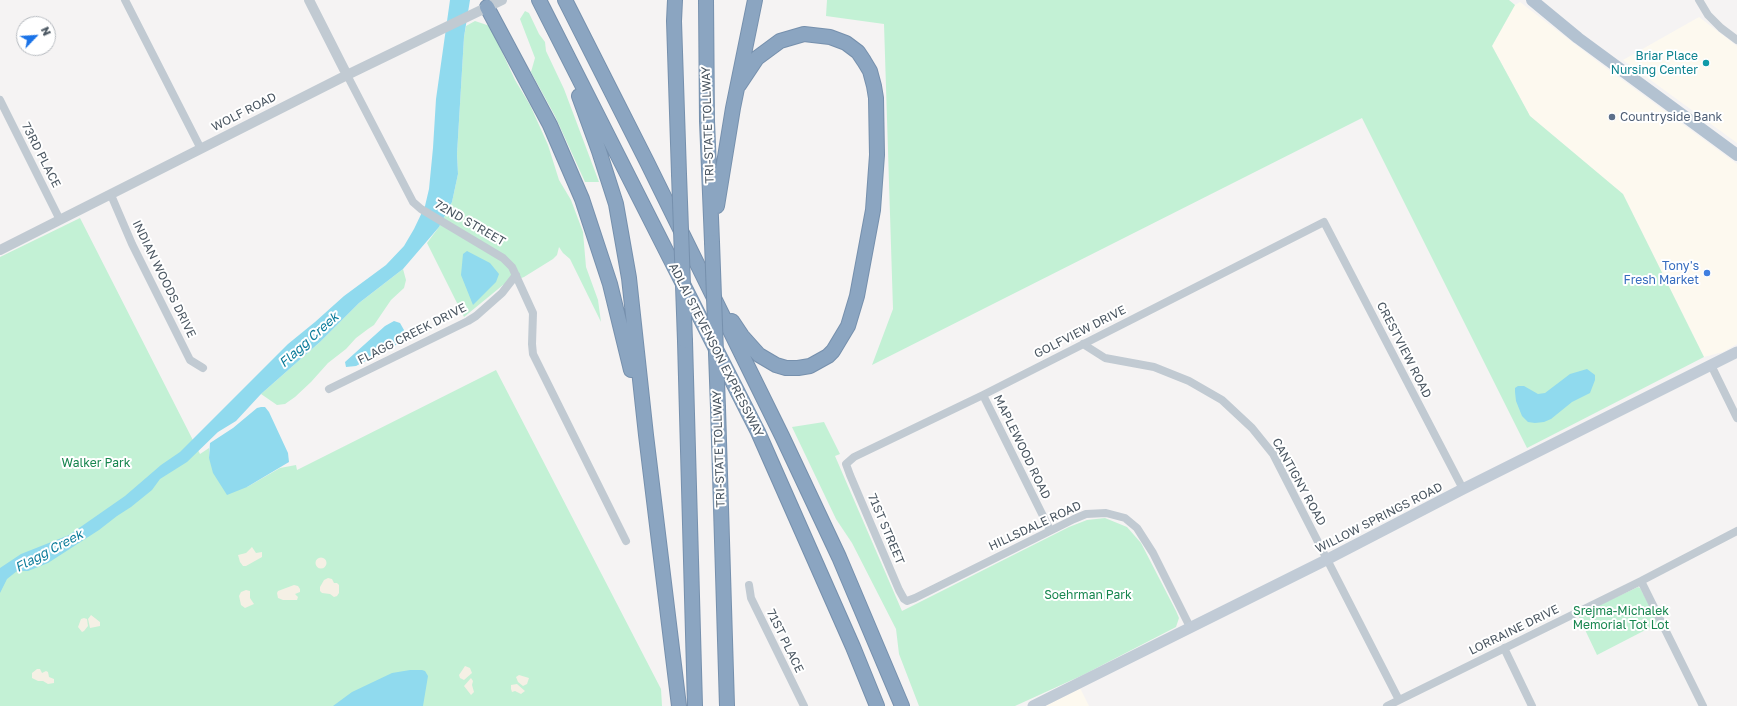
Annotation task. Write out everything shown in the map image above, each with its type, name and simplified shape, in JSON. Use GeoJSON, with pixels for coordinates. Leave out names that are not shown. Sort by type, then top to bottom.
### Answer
{"type":"FeatureCollection","features":[{"type":"Feature","properties":{"kind":"highway","name":"ADLAI STEVENSON EXPRESSWAY"},"geometry":{"type":"LineString","coordinates":[[540,0],[758,432],[853,647],[877,706]]}},
{"type":"Feature","properties":{"kind":"highway"},"geometry":{"type":"LineString","coordinates":[[675,0],[674,21],[695,706]]}},
{"type":"Feature","properties":{"kind":"highway","name":"TRI-STATE TOLLWAY"},"geometry":{"type":"LineString","coordinates":[[706,0],[707,121],[727,706]]}},
{"type":"Feature","properties":{"kind":"highway"},"geometry":{"type":"LineString","coordinates":[[712,236],[733,108],[739,85],[755,0]]}},
{"type":"Feature","properties":{"kind":"highway","name":"ADLAI STEVENSON EXPRESSWAY"},"geometry":{"type":"LineString","coordinates":[[567,4],[782,436],[839,557],[902,706]]}},
{"type":"Feature","properties":{"kind":"highway"},"geometry":{"type":"LineString","coordinates":[[482,10],[550,125],[582,199],[610,284],[646,435]]}},
{"type":"Feature","properties":{"kind":"highway"},"geometry":{"type":"LineString","coordinates":[[695,261],[742,336],[759,355],[776,365],[786,368],[798,368],[818,363],[833,350],[844,334],[857,296],[875,192],[877,155],[876,98],[870,71],[858,52],[846,44],[830,37],[804,34],[780,41],[758,58],[739,85]]}},
{"type":"Feature","properties":{"kind":"highway"},"geometry":{"type":"LineString","coordinates":[[558,37],[599,151],[616,204],[629,278],[646,435],[679,706]]}},
{"type":"Feature","properties":{"kind":"main road"},"geometry":{"type":"LineString","coordinates":[[1532,0],[1578,38],[1737,155]]}},
{"type":"Feature","properties":{"kind":"main road","name":"WILLOW SPRINGS ROAD"},"geometry":{"type":"LineString","coordinates":[[1033,706],[1737,352]]}},
{"type":"Feature","properties":{"kind":"street"},"geometry":{"type":"LineString","coordinates":[[125,0],[201,149]]}},
{"type":"Feature","properties":{"kind":"street","name":"72ND STREET"},"geometry":{"type":"LineString","coordinates":[[309,0],[413,202],[421,209],[503,258],[512,267],[533,313],[533,354],[626,541]]}},
{"type":"Feature","properties":{"kind":"street","name":"WOLF ROAD"},"geometry":{"type":"LineString","coordinates":[[0,250],[347,75],[502,0]]}},
{"type":"Feature","properties":{"kind":"street"},"geometry":{"type":"LineString","coordinates":[[1699,0],[1708,15],[1721,28],[1737,40]]}},
{"type":"Feature","properties":{"kind":"street","name":"73RD PLACE"},"geometry":{"type":"LineString","coordinates":[[0,100],[60,220]]}},
{"type":"Feature","properties":{"kind":"street","name":"INDIAN WOODS DRIVE"},"geometry":{"type":"LineString","coordinates":[[111,194],[132,244],[190,360],[203,368]]}},
{"type":"Feature","properties":{"kind":"street","name":"GOLFVIEW DRIVE"},"geometry":{"type":"LineString","coordinates":[[846,464],[854,457],[983,395],[1324,222]]}},
{"type":"Feature","properties":{"kind":"street","name":"CRESTVIEW ROAD"},"geometry":{"type":"LineString","coordinates":[[1324,222],[1463,489]]}},
{"type":"Feature","properties":{"kind":"street","name":"FLAGG CREEK DRIVE"},"geometry":{"type":"LineString","coordinates":[[329,388],[468,321],[476,316],[502,293],[516,275]]}},
{"type":"Feature","properties":{"kind":"street","name":"CANTIGNY ROAD"},"geometry":{"type":"LineString","coordinates":[[1082,344],[1105,358],[1154,367],[1189,381],[1222,400],[1252,428],[1273,454],[1399,700]]}},
{"type":"Feature","properties":{"kind":"street"},"geometry":{"type":"LineString","coordinates":[[1711,365],[1737,418]]}},
{"type":"Feature","properties":{"kind":"street","name":"MAPLEWOOD ROAD"},"geometry":{"type":"LineString","coordinates":[[983,395],[1050,530]]}},
{"type":"Feature","properties":{"kind":"street","name":"71ST STREET"},"geometry":{"type":"LineString","coordinates":[[846,464],[899,590],[904,599],[907,601]]}},
{"type":"Feature","properties":{"kind":"street","name":"HILLSDALE ROAD"},"geometry":{"type":"LineString","coordinates":[[907,601],[1050,530],[1074,519],[1097,512],[1125,518],[1137,528],[1145,539],[1190,627]]}},
{"type":"Feature","properties":{"kind":"street","name":"LORRAINE DRIVE"},"geometry":{"type":"LineString","coordinates":[[1387,706],[1642,581],[1737,531]]}},
{"type":"Feature","properties":{"kind":"street"},"geometry":{"type":"LineString","coordinates":[[1642,581],[1704,706]]}},
{"type":"Feature","properties":{"kind":"street","name":"71ST PLACE"},"geometry":{"type":"LineString","coordinates":[[749,585],[751,598],[804,706]]}},
{"type":"Feature","properties":{"kind":"street"},"geometry":{"type":"LineString","coordinates":[[1504,648],[1532,706]]}},
{"type":"Feature","properties":{"kind":"shaded area"},"geometry":{"type":"Polygon","coordinates":[[[1520,2],[1602,65],[1737,164],[1737,344],[1723,352],[1704,357],[1623,194],[1530,116],[1492,46],[1515,5],[1520,2]]]}},
{"type":"Feature","properties":{"kind":"shaded area"},"geometry":{"type":"Polygon","coordinates":[[[1699,17],[1737,46],[1737,143],[1623,60],[1699,17]]]}},
{"type":"Feature","properties":{"kind":"shaded area"},"geometry":{"type":"Polygon","coordinates":[[[1080,688],[1089,706],[1046,706],[1080,688]]]}},
{"type":"Feature","properties":{"kind":"green space"},"geometry":{"type":"Polygon","coordinates":[[[827,0],[1509,0],[1515,5],[1492,46],[1530,116],[1623,194],[1704,357],[1527,448],[1362,118],[872,365],[893,309],[884,24],[826,16],[827,0]]]}},
{"type":"Feature","properties":{"kind":"green space"},"geometry":{"type":"Polygon","coordinates":[[[525,11],[529,13],[539,34],[545,42],[546,51],[564,89],[599,182],[585,182],[555,116],[531,72],[535,58],[520,19],[525,11]]]}},
{"type":"Feature","properties":{"kind":"green space"},"geometry":{"type":"Polygon","coordinates":[[[475,21],[490,26],[515,80],[530,105],[548,145],[559,180],[571,200],[583,232],[586,267],[598,300],[601,322],[570,259],[559,247],[557,255],[553,259],[524,277],[503,285],[464,317],[427,243],[439,227],[452,202],[458,174],[457,154],[464,37],[466,26],[475,21]]]}},
{"type":"Feature","properties":{"kind":"green space","name":"Walker Park"},"geometry":{"type":"Polygon","coordinates":[[[80,218],[200,454],[209,448],[209,458],[247,487],[280,468],[296,465],[297,470],[496,370],[661,689],[662,706],[0,706],[0,257],[80,218]]]}},
{"type":"Feature","properties":{"kind":"green space"},"geometry":{"type":"Polygon","coordinates":[[[403,269],[406,280],[404,288],[391,300],[374,325],[356,338],[346,349],[328,363],[295,397],[285,404],[277,405],[261,394],[320,342],[359,303],[403,269]]]}},
{"type":"Feature","properties":{"kind":"green space","name":"Soehrman Park"},"geometry":{"type":"Polygon","coordinates":[[[824,422],[840,454],[835,456],[902,611],[1069,527],[1087,520],[1105,518],[1127,527],[1141,543],[1179,618],[1176,627],[1083,675],[1015,706],[919,706],[899,654],[896,629],[852,543],[836,519],[792,427],[824,422]]]}},
{"type":"Feature","properties":{"kind":"green space","name":"Srejma-Michalek Memorial Tot Lot"},"geometry":{"type":"Polygon","coordinates":[[[1638,587],[1640,588],[1659,623],[1597,655],[1578,615],[1638,587]]]}},
{"type":"Feature","properties":{"kind":"sand"},"geometry":{"type":"Polygon","coordinates":[[[252,547],[256,553],[262,552],[262,557],[246,566],[243,566],[238,555],[246,553],[252,547]]]}},
{"type":"Feature","properties":{"kind":"sand"},"geometry":{"type":"Polygon","coordinates":[[[319,558],[323,558],[325,559],[325,567],[319,568],[316,565],[316,561],[319,558]]]}},
{"type":"Feature","properties":{"kind":"sand"},"geometry":{"type":"Polygon","coordinates":[[[328,578],[332,579],[334,583],[339,585],[339,593],[337,596],[334,597],[320,591],[320,587],[324,580],[328,578]]]}},
{"type":"Feature","properties":{"kind":"sand"},"geometry":{"type":"Polygon","coordinates":[[[294,585],[298,586],[300,589],[300,592],[295,594],[298,597],[297,600],[283,600],[278,598],[278,591],[294,585]]]}},
{"type":"Feature","properties":{"kind":"sand"},"geometry":{"type":"Polygon","coordinates":[[[246,590],[250,591],[250,598],[254,604],[245,608],[241,605],[239,596],[241,592],[246,590]]]}},
{"type":"Feature","properties":{"kind":"sand"},"geometry":{"type":"Polygon","coordinates":[[[91,615],[100,622],[100,626],[90,628],[88,619],[91,615]]]}},
{"type":"Feature","properties":{"kind":"sand"},"geometry":{"type":"Polygon","coordinates":[[[81,619],[87,619],[88,626],[82,632],[78,627],[81,619]]]}},
{"type":"Feature","properties":{"kind":"sand"},"geometry":{"type":"Polygon","coordinates":[[[465,666],[470,668],[472,673],[464,680],[460,678],[459,675],[465,666]]]}},
{"type":"Feature","properties":{"kind":"sand"},"geometry":{"type":"Polygon","coordinates":[[[37,669],[40,669],[42,673],[46,671],[48,672],[49,677],[54,679],[54,683],[48,684],[32,678],[32,673],[37,669]]]}},
{"type":"Feature","properties":{"kind":"sand"},"geometry":{"type":"Polygon","coordinates":[[[519,675],[529,678],[527,684],[523,686],[518,682],[516,677],[519,675]]]}},
{"type":"Feature","properties":{"kind":"sand"},"geometry":{"type":"Polygon","coordinates":[[[471,678],[473,681],[472,685],[474,692],[471,695],[464,686],[471,678]]]}},
{"type":"Feature","properties":{"kind":"sand"},"geometry":{"type":"Polygon","coordinates":[[[517,684],[525,691],[521,694],[515,691],[512,692],[511,685],[517,684]]]}},
{"type":"Feature","properties":{"kind":"water","name":"Flagg Creek"},"geometry":{"type":"Polygon","coordinates":[[[450,0],[470,0],[464,37],[457,154],[458,174],[452,202],[439,227],[403,269],[359,303],[320,342],[261,394],[236,421],[218,432],[187,462],[160,479],[152,490],[131,507],[48,563],[28,571],[17,571],[7,579],[0,593],[0,568],[21,554],[69,535],[125,496],[161,465],[180,452],[288,344],[344,296],[386,265],[404,246],[425,206],[429,189],[436,99],[450,0]]]}},
{"type":"Feature","properties":{"kind":"water"},"geometry":{"type":"Polygon","coordinates":[[[467,251],[490,263],[499,274],[496,282],[473,305],[461,275],[463,254],[467,251]]]}},
{"type":"Feature","properties":{"kind":"water"},"geometry":{"type":"Polygon","coordinates":[[[394,321],[400,323],[404,330],[404,338],[400,343],[356,366],[346,367],[345,362],[385,326],[394,321]]]}},
{"type":"Feature","properties":{"kind":"water"},"geometry":{"type":"Polygon","coordinates":[[[1587,369],[1595,375],[1595,380],[1590,393],[1572,402],[1551,419],[1544,422],[1528,422],[1522,416],[1516,401],[1515,388],[1518,386],[1524,386],[1538,394],[1545,393],[1570,374],[1587,369]]]}},
{"type":"Feature","properties":{"kind":"water"},"geometry":{"type":"Polygon","coordinates":[[[265,407],[269,412],[288,453],[289,462],[247,487],[227,495],[213,473],[209,458],[210,443],[233,428],[257,408],[265,407]]]}},
{"type":"Feature","properties":{"kind":"water"},"geometry":{"type":"Polygon","coordinates":[[[410,670],[425,671],[428,676],[423,706],[333,706],[352,692],[392,673],[410,670]]]}},
{"type":"Feature","properties":{"kind":"place","name":"Briar Place Nursing Center"},"geometry":{"type":"Point","coordinates":[1706,63]}},
{"type":"Feature","properties":{"kind":"place","name":"Countryside Bank"},"geometry":{"type":"Point","coordinates":[1612,117]}},
{"type":"Feature","properties":{"kind":"place","name":"Tony's Fresh Market"},"geometry":{"type":"Point","coordinates":[1707,273]}}]}
